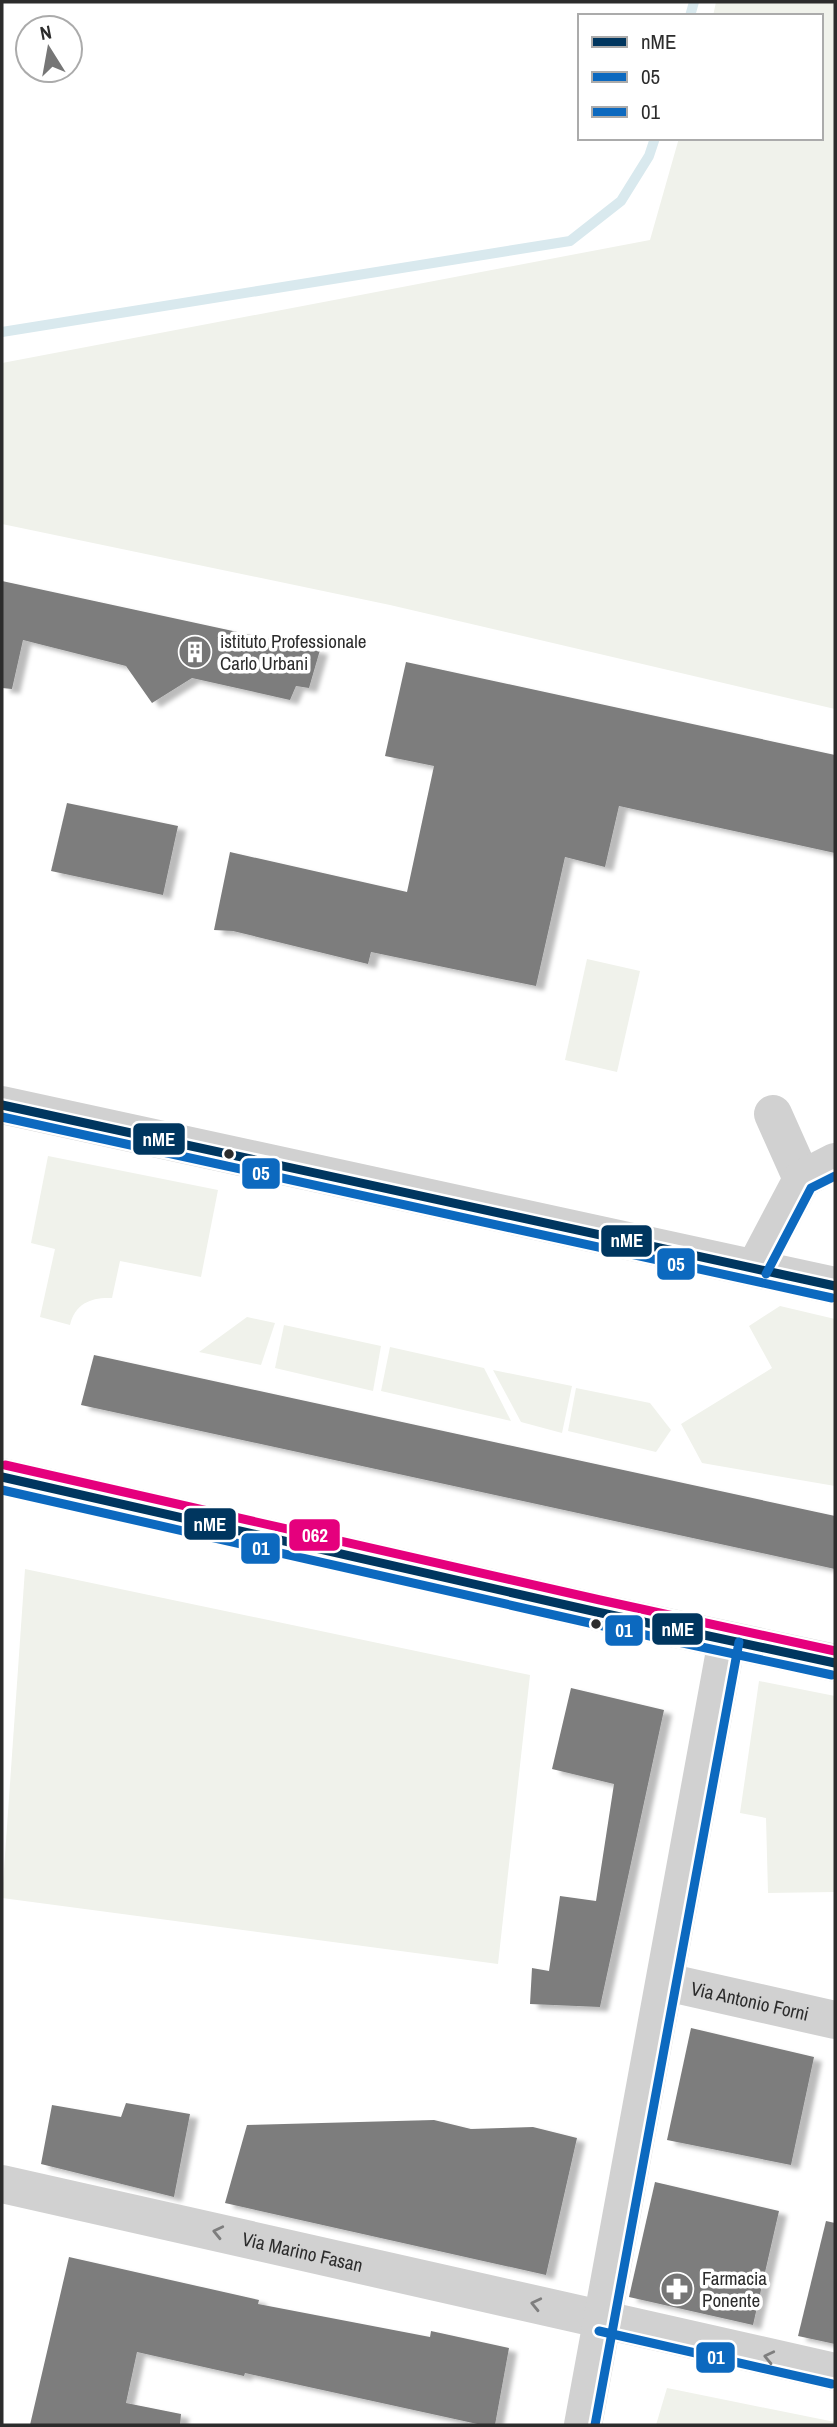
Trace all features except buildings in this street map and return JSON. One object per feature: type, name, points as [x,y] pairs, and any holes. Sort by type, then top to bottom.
[{"type":"street","points":[[2,1105],[835,1286]]},
{"type":"street","points":[[755,1268],[819,1171],[773,1114]]},
{"type":"street","points":[[2,1477],[835,1663]]},
{"type":"street","points":[[583,2425],[727,1640]]},
{"type":"street","name":"Via Antonio Forni","points":[[666,1982],[835,2020]]},
{"type":"street","name":"Via Marino Fasan","points":[[2,2184],[835,2372]]},
{"type":"shaded area","points":[[716,2],[835,2],[835,709],[390,605],[2,524],[2,363],[650,240],[678,140],[823,140],[823,14],[713,14]]},
{"type":"shaded area","points":[[587,959],[640,971],[617,1072],[565,1060]]},
{"type":"shaded area","points":[[48,1156],[218,1190],[201,1277],[120,1261],[112,1298],[85,1303],[76,1311],[70,1325],[40,1317],[55,1249],[31,1243]]},
{"type":"shaded area","points":[[780,1306],[835,1319],[835,1486],[702,1463],[681,1424],[772,1368],[749,1326]]},
{"type":"shaded area","points":[[247,1317],[275,1323],[261,1365],[199,1352]]},
{"type":"shaded area","points":[[284,1325],[381,1346],[373,1391],[275,1368]]},
{"type":"shaded area","points":[[390,1347],[484,1368],[511,1421],[381,1391]]},
{"type":"shaded area","points":[[493,1370],[572,1386],[562,1433],[521,1422]]},
{"type":"shaded area","points":[[576,1388],[650,1403],[671,1430],[656,1452],[568,1431]]},
{"type":"shaded area","points":[[25,1569],[530,1675],[498,1964],[2,1898]]},
{"type":"shaded area","points":[[759,1681],[835,1696],[835,1892],[768,1893],[766,1818],[740,1813]]},
{"type":"shaded area","points":[[667,2388],[835,2422],[835,2425],[656,2425]]},
{"type":"waterway","points":[[691,14],[694,2]]},
{"type":"waterway","points":[[2,332],[570,241],[621,201],[649,156],[654,140]]},
{"type":"transit line","name":"nME","points":[[2,1105],[835,1286]]},
{"type":"transit line","name":"05","points":[[2,1117],[832,1298]]},
{"type":"transit line","name":"05","points":[[766,1274],[811,1188],[835,1176]]},
{"type":"transit line","name":"062","points":[[5,1465],[835,1651]]},
{"type":"transit line","name":"nME","points":[[2,1477],[835,1663]]},
{"type":"transit line","name":"01","points":[[2,1490],[832,1675]]},
{"type":"transit line","name":"01","points":[[595,2425],[739,1642]]},
{"type":"transit line","name":"01","points":[[599,2331],[832,2384]]},
{"type":"place","name":"istituto Professionale Carlo Urbani","points":[[195,652]]},
{"type":"place","name":"Farmacia Ponente","points":[[677,2289]]}]
